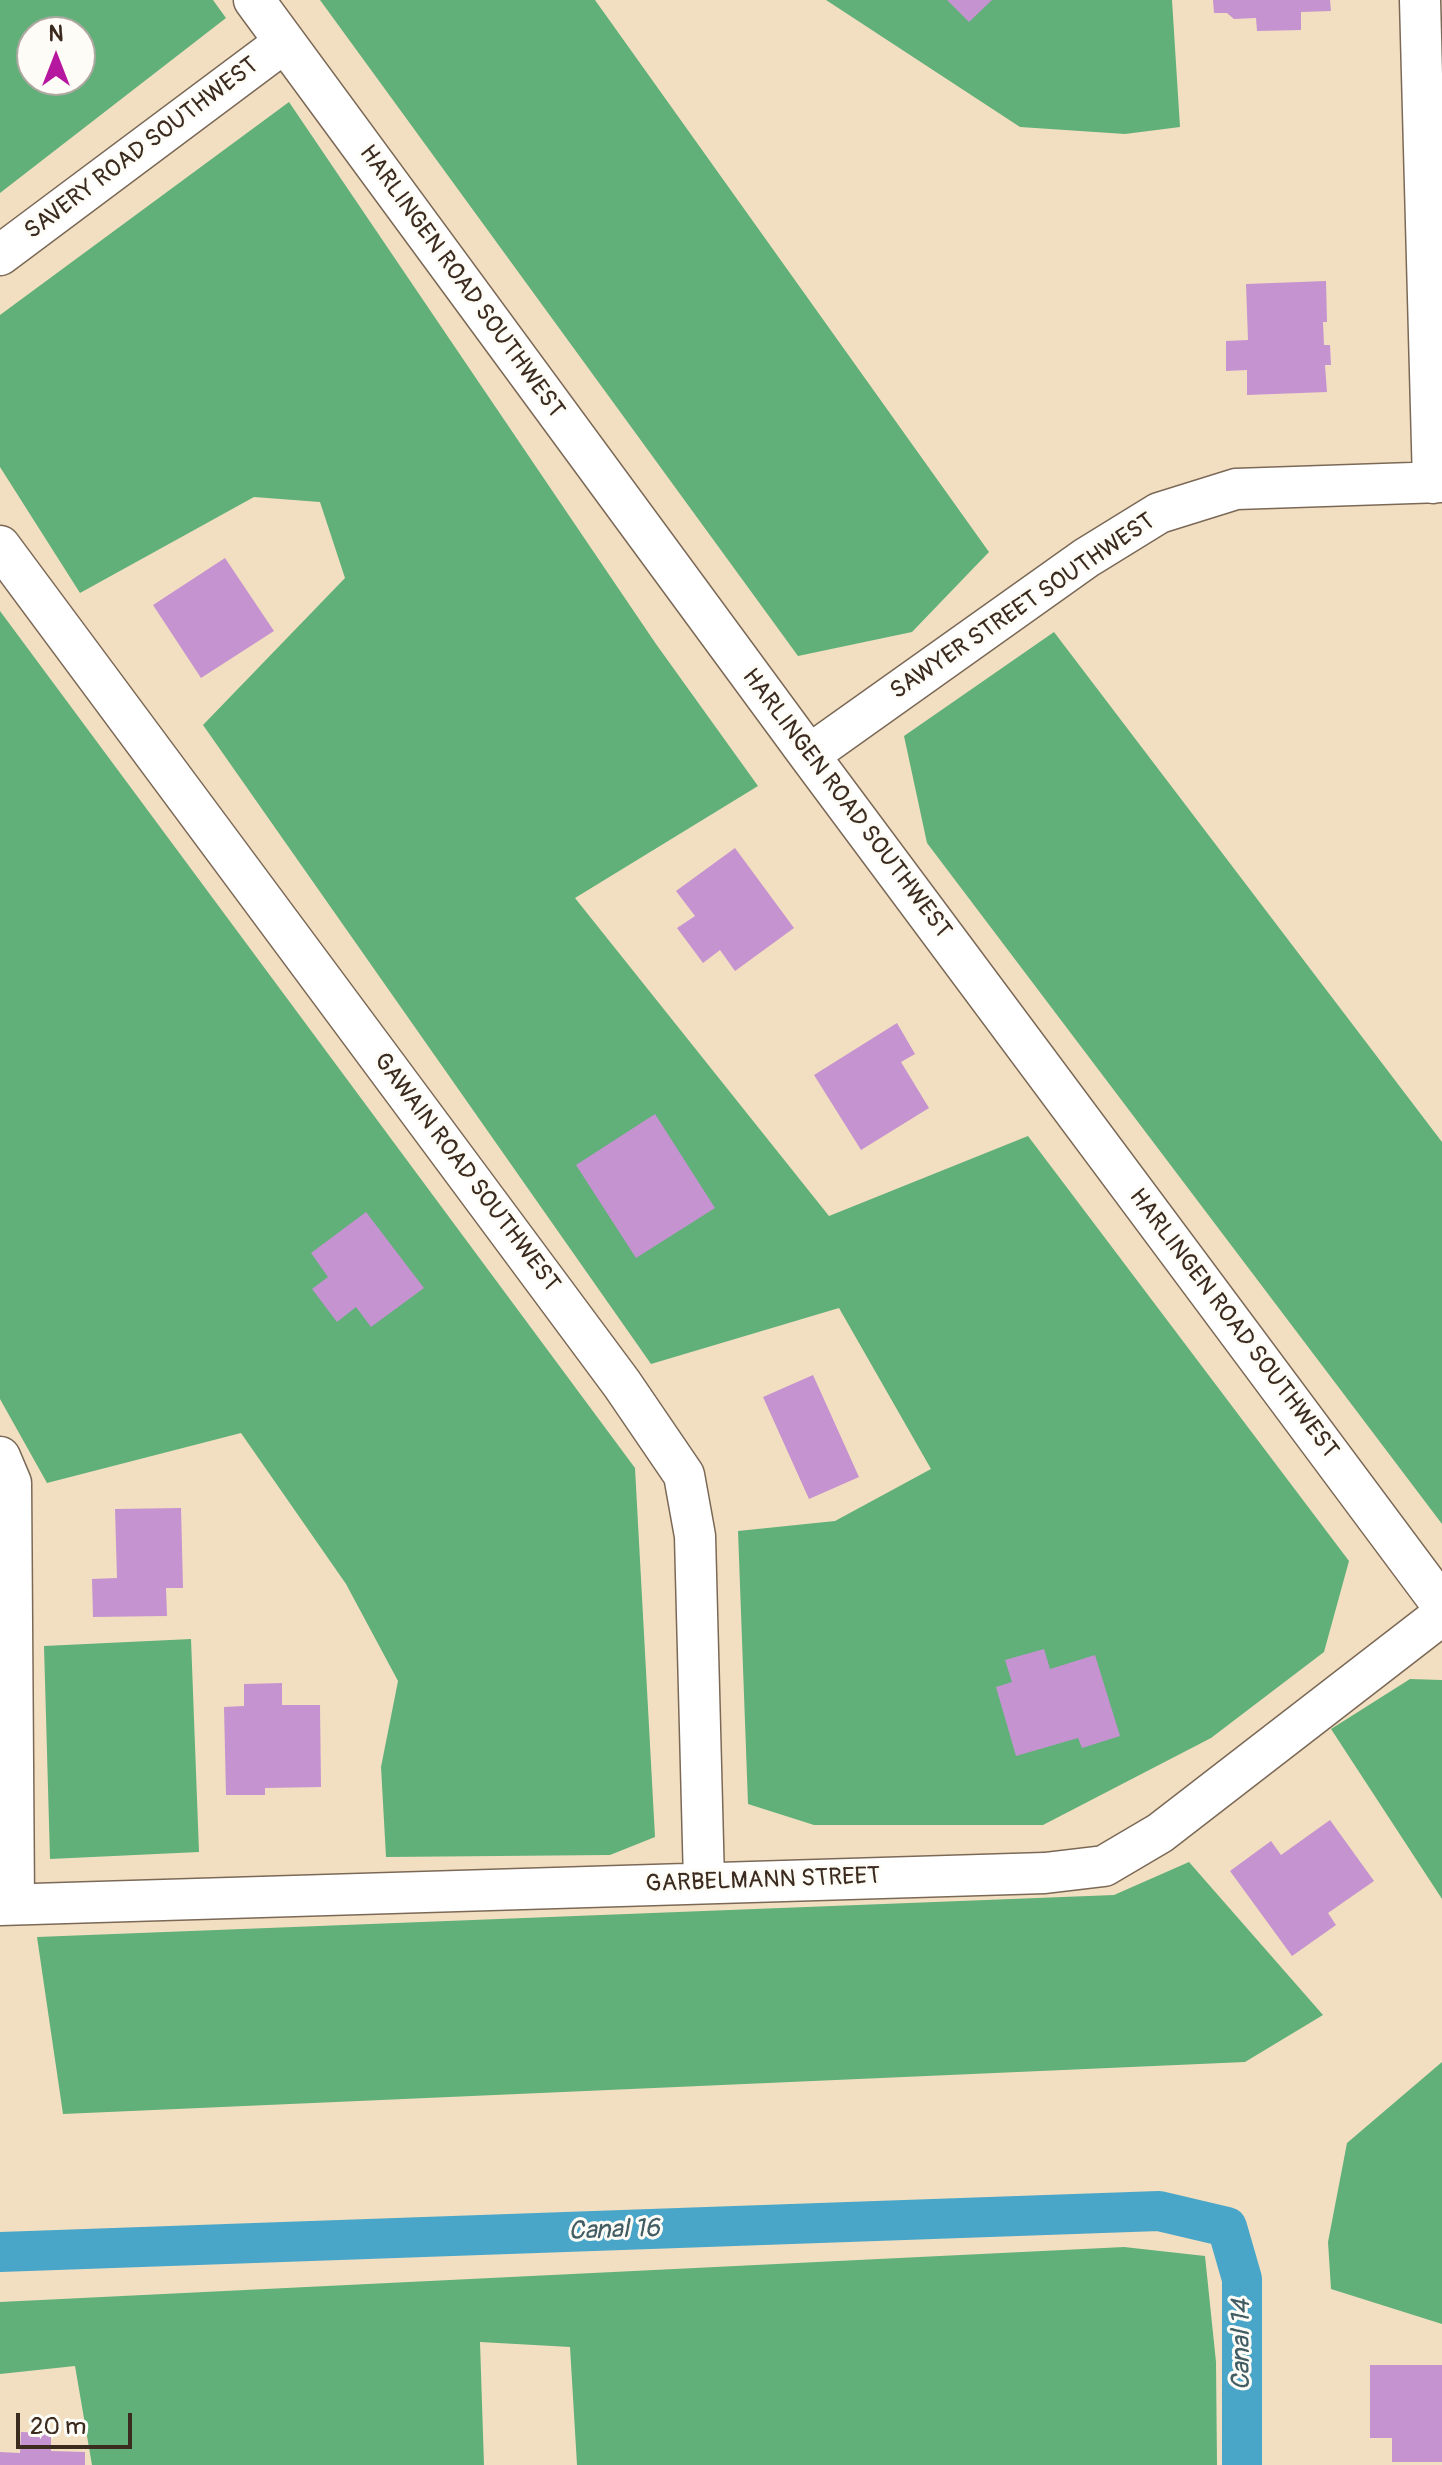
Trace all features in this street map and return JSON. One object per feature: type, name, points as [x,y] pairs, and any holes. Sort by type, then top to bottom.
[{"type":"street","name":"HARLINGEN ROAD SOUTHWEST","points":[[254,0],[809,755],[1442,1605]]},
{"type":"street","points":[[1420,0],[1437,483]]},
{"type":"street","name":"SAVERY ROAD SOUTHWEST","points":[[0,255],[285,42]]},
{"type":"street","name":"SAWYER STREET SOUTHWEST","points":[[809,755],[1086,558],[1159,513],[1236,489],[1437,483]]},
{"type":"street","name":"GAWAIN ROAD SOUTHWEST","points":[[0,546],[612,1371],[684,1475],[695,1536],[704,1882]]},
{"type":"street","points":[[0,1457],[11,1483],[7,1905]]},
{"type":"street","name":"GARBELMANN STREET","points":[[7,1905],[1045,1873],[1104,1866],[1160,1833],[1442,1615]]},
{"type":"green space","points":[[0,0],[213,0],[226,18],[0,193]]},
{"type":"green space","points":[[320,0],[595,0],[989,552],[912,632],[798,656]]},
{"type":"green space","points":[[826,0],[1172,0],[1180,127],[1125,134],[1020,127]]},
{"type":"green space","points":[[289,102],[656,644],[758,786],[575,898],[829,1216],[1028,1136],[1349,1561],[1324,1652],[1211,1738],[1043,1825],[814,1825],[748,1804],[738,1531],[835,1521],[931,1469],[839,1308],[651,1364],[203,725],[345,578],[320,502],[254,497],[80,593],[0,467],[0,315]]},
{"type":"green space","points":[[0,611],[635,1468],[655,1837],[610,1855],[386,1857],[381,1767],[398,1681],[346,1584],[241,1433],[47,1483],[0,1399]]},
{"type":"green space","points":[[1054,632],[1442,1142],[1442,1524],[927,843],[904,736]]},
{"type":"green space","points":[[191,1639],[199,1852],[50,1859],[44,1646]]},
{"type":"green space","points":[[1410,1679],[1442,1680],[1442,1899],[1331,1729]]},
{"type":"green space","points":[[1189,1862],[1323,2015],[1245,2062],[63,2114],[37,1937],[1114,1895]]},
{"type":"green space","points":[[1442,2062],[1442,2324],[1331,2289],[1328,2242],[1347,2143]]},
{"type":"green space","points":[[1124,2247],[1205,2256],[1216,2362],[1217,2465],[577,2465],[570,2347],[480,2342],[484,2465],[92,2465],[75,2366],[0,2374],[0,2302]]},
{"type":"building","points":[[947,0],[992,0],[969,22]]},
{"type":"building","points":[[1213,0],[1330,0],[1331,11],[1301,12],[1301,30],[1257,31],[1256,18],[1234,19],[1227,13],[1214,13]]},
{"type":"building","points":[[1326,281],[1324,345],[1330,345],[1331,365],[1325,365],[1327,392],[1247,395],[1247,370],[1226,371],[1226,341],[1248,340],[1246,284]]},
{"type":"building","points":[[225,558],[274,631],[201,678],[153,605]]},
{"type":"building","points":[[735,848],[794,928],[735,971],[720,950],[703,963],[677,928],[695,916],[676,891]]},
{"type":"building","points":[[897,1023],[915,1054],[901,1062],[929,1108],[861,1150],[814,1075]]},
{"type":"building","points":[[655,1114],[715,1208],[636,1258],[576,1165]]},
{"type":"building","points":[[366,1212],[424,1288],[371,1327],[356,1307],[337,1322],[312,1289],[328,1277],[311,1253]]},
{"type":"building","points":[[813,1375],[859,1477],[809,1499],[763,1397]]},
{"type":"building","points":[[181,1508],[183,1588],[166,1588],[167,1616],[93,1617],[92,1579],[117,1578],[115,1509]]},
{"type":"building","points":[[1044,1649],[1050,1669],[1095,1655],[1120,1736],[1082,1748],[1078,1738],[1016,1756],[996,1687],[1012,1682],[1005,1660]]},
{"type":"building","points":[[282,1683],[282,1705],[320,1705],[321,1787],[265,1788],[265,1795],[226,1795],[224,1707],[244,1706],[244,1684]]},
{"type":"building","points":[[1330,1820],[1374,1881],[1328,1913],[1336,1925],[1292,1956],[1230,1871],[1271,1841],[1281,1855]]},
{"type":"building","points":[[1370,2365],[1442,2365],[1442,2462],[1392,2462],[1392,2438],[1370,2438]]},
{"type":"building","points":[[21,2432],[51,2433],[51,2451],[85,2452],[85,2465],[0,2465],[0,2452],[20,2453]]},
{"type":"waterway","name":"Canal 16","points":[[0,2252],[1159,2211],[1227,2227],[1242,2279],[1242,2465]]},
{"type":"water label","name":"Canal 14","points":[[1242,2345]]}]
